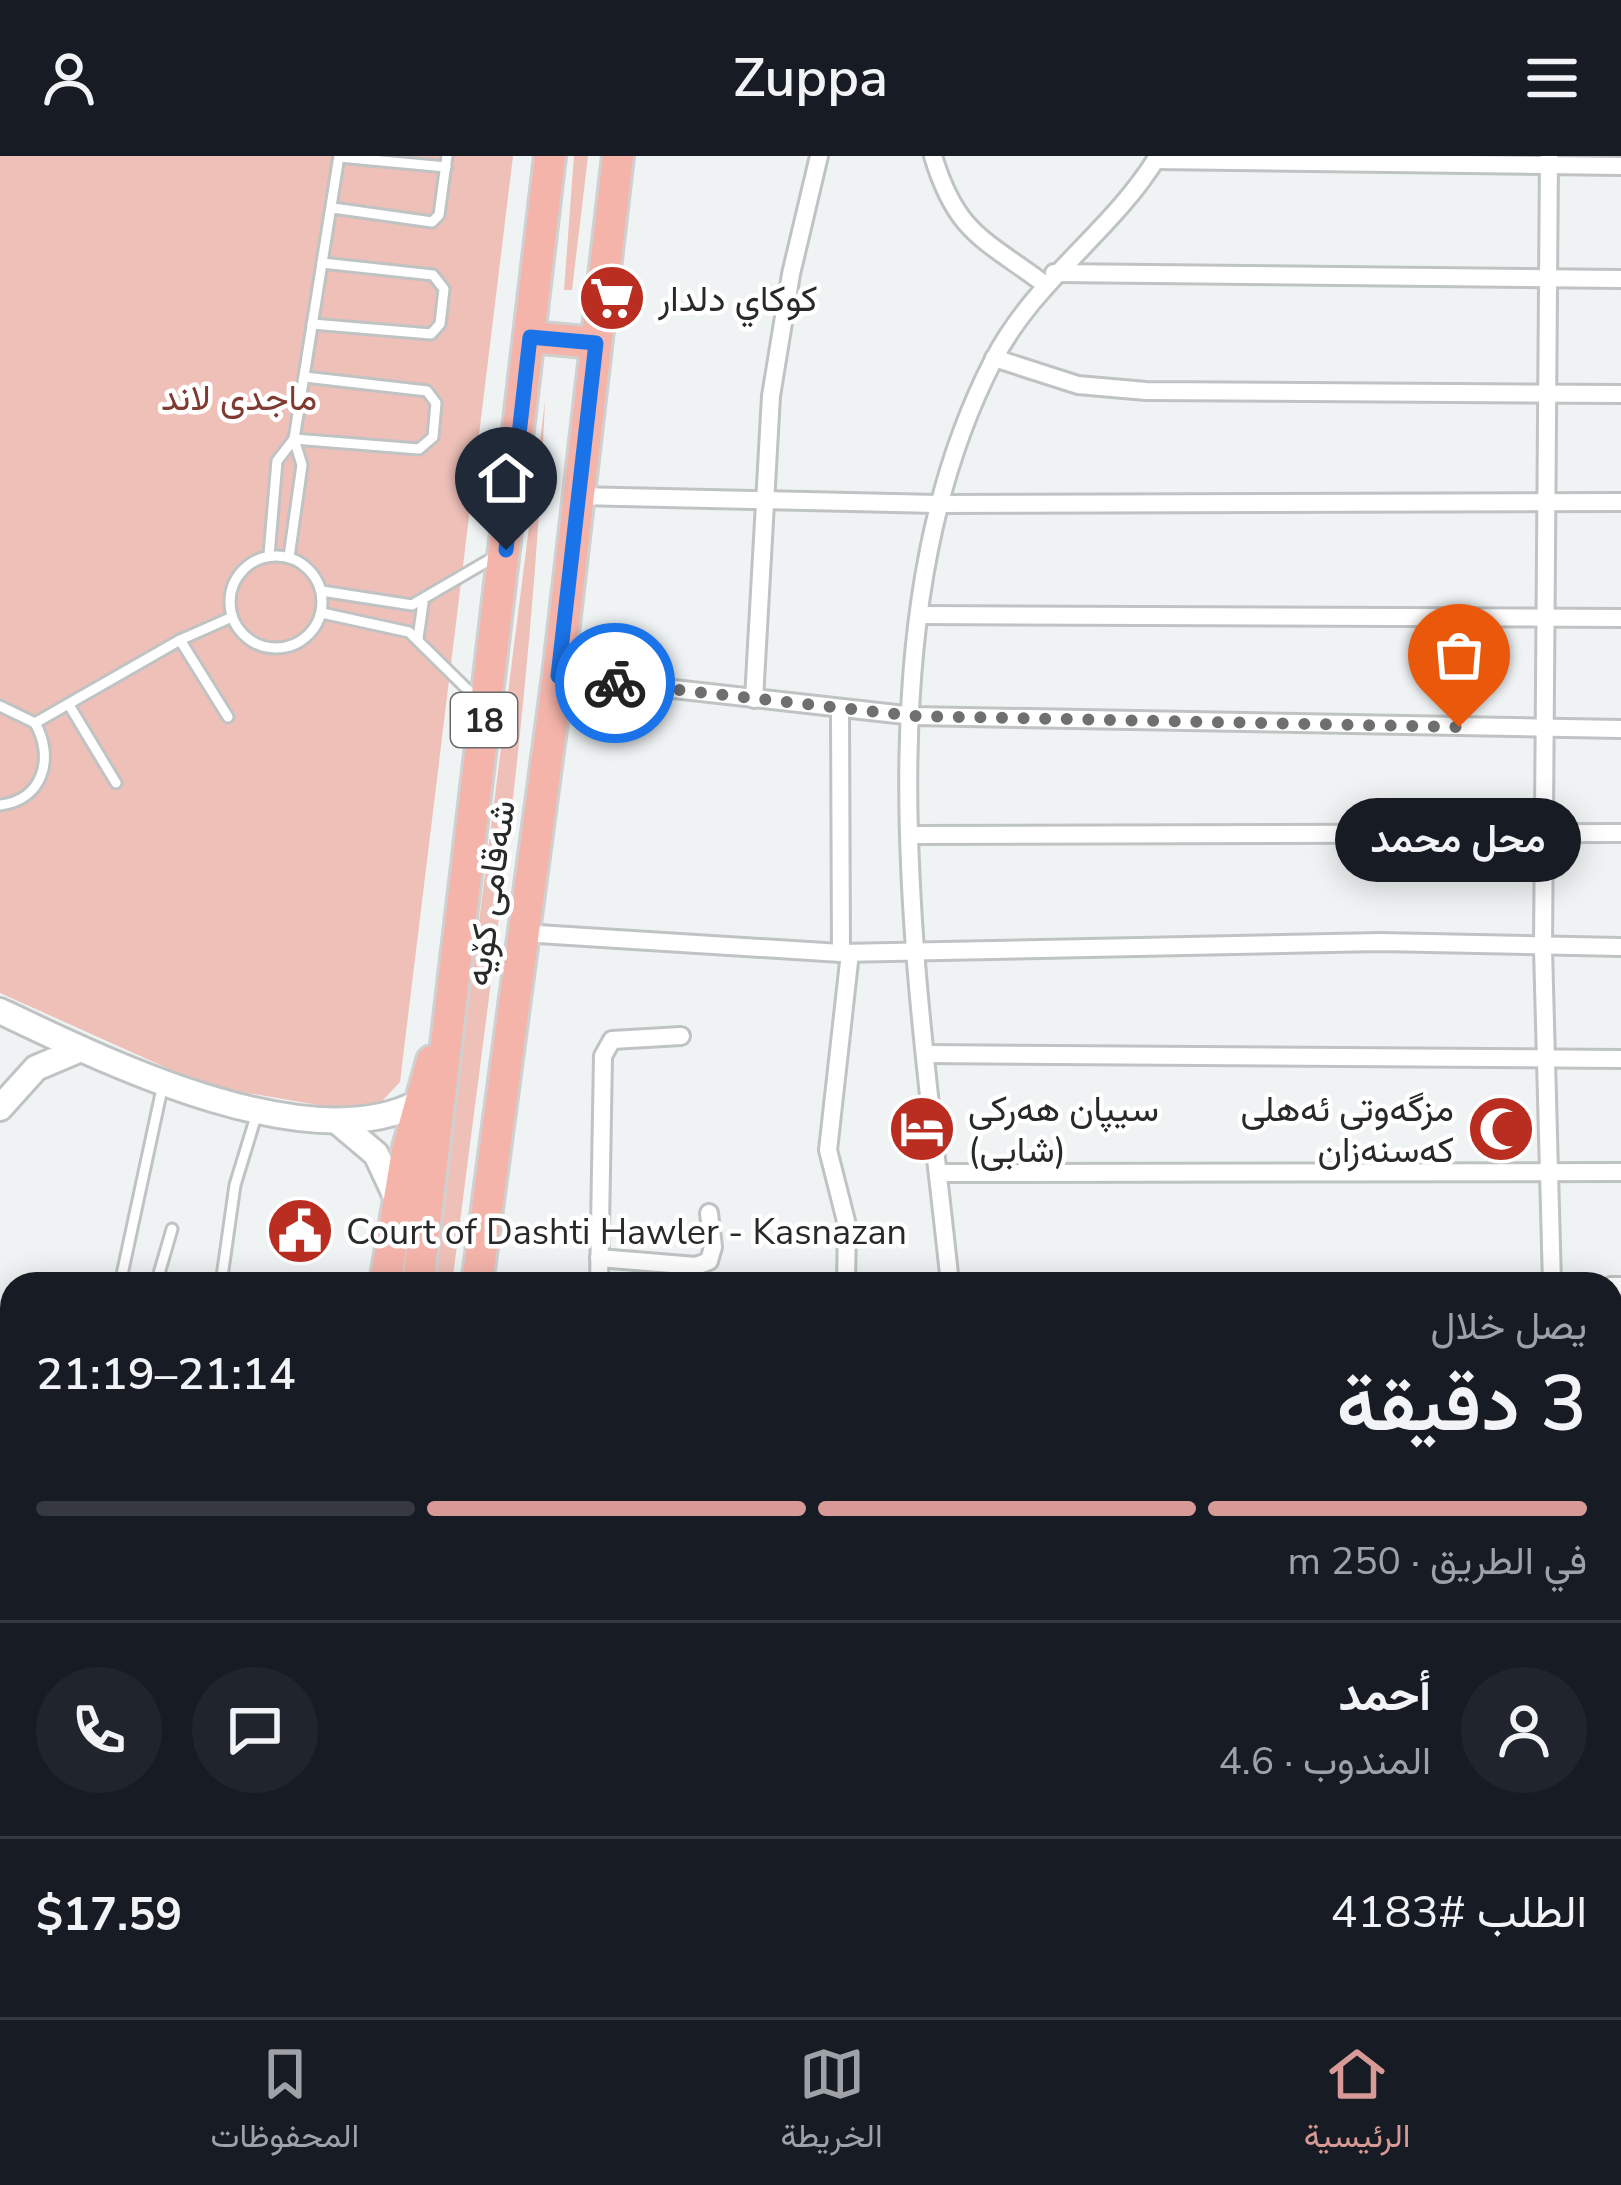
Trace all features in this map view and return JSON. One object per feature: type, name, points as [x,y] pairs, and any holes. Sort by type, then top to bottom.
[{"type":"highway","name":"شەقامی کۆیە","points":[[419,1272],[550,156]]},
{"type":"highway","name":"شەقامی کۆیە","points":[[479,1272],[558,676],[618,156]]},
{"type":"highway","points":[[530,337],[596,343]]},
{"type":"highway","points":[[387,1272],[418,1103],[451,1007]]},
{"type":"highway","points":[[489,1193],[497,1272]]},
{"type":"street","points":[[754,699],[771,396],[791,274],[820,156]]},
{"type":"street","points":[[933,156],[946,202],[961,222],[1048,278],[1621,279]]},
{"type":"street","points":[[949,1272],[913,953],[910,835],[919,615],[938,504],[994,358],[1048,278],[1157,158],[1550,160],[1621,166]]},
{"type":"street","points":[[1550,160],[1543,950],[1552,1272]]},
{"type":"street","points":[[994,358],[1078,385],[1146,391],[1621,394]]},
{"type":"street","points":[[578,496],[938,504],[1621,502]]},
{"type":"street","points":[[919,615],[1621,618]]},
{"type":"street","points":[[558,676],[840,712],[914,716],[1621,729]]},
{"type":"street","points":[[840,712],[845,953],[828,1150],[847,1225],[846,1272]]},
{"type":"street","points":[[910,835],[1621,833]]},
{"type":"street","points":[[522,932],[845,953],[1380,942],[1543,950],[1621,947]]},
{"type":"street","points":[[11,1020],[163,1084],[259,1108],[336,1121],[378,1118],[418,1103]]},
{"type":"street","points":[[11,1020],[29,1074]]},
{"type":"street","points":[[599,1272],[603,1056],[612,1040],[681,1036]]},
{"type":"street","points":[[0,1108],[29,1074],[81,1049]]},
{"type":"street","points":[[925,1054],[1621,1059]]},
{"type":"street","points":[[0,1069],[29,1074]]},
{"type":"street","points":[[336,1121],[376,1154],[398,1201]]},
{"type":"street","points":[[938,1173],[1621,1172]]},
{"type":"street","points":[[599,1258],[697,1266],[709,1262],[713,1247],[709,1214]]},
{"type":"lane","points":[[289,557],[302,465],[294,440],[339,156],[446,162],[440,215],[432,222],[333,208]]},
{"type":"lane","points":[[312,324],[431,334],[440,324],[444,289],[433,275],[322,263]]},
{"type":"lane","points":[[294,440],[418,449],[433,437],[436,403],[427,391],[305,377]]},
{"type":"lane","points":[[268,555],[277,461],[294,440]]},
{"type":"lane","points":[[322,591],[402,606],[423,603],[506,550]]},
{"type":"lane","points":[[268,555],[289,557],[305,566],[322,591],[322,613],[310,635],[274,649],[250,641],[232,617],[235,581],[245,567],[268,555]]},
{"type":"lane","points":[[418,638],[423,603]]},
{"type":"lane","points":[[322,613],[398,628],[418,638],[486,707]]},
{"type":"lane","points":[[35,724],[180,640],[232,617]]},
{"type":"lane","points":[[180,640],[228,717]]},
{"type":"lane","points":[[69,705],[116,783]]},
{"type":"lane","points":[[0,706],[35,724],[43,737],[45,770],[26,797],[0,806]]},
{"type":"lane","points":[[123,1272],[163,1084]]},
{"type":"lane","points":[[223,1272],[235,1185],[259,1108]]},
{"type":"lane","points":[[159,1272],[172,1229]]},
{"type":"green space","name":"ماجدی لاند","points":[[0,156],[513,156],[400,1082],[370,1114],[207,1086],[0,993]]},
{"type":"green space","points":[[574,156],[588,156],[572,290],[564,290]]},
{"type":"green space","points":[[545,401],[531,622],[495,954],[454,1272],[435,1272]]},
{"type":"way so far","points":[[615,683],[840,712],[914,716],[1459,727]]},
{"type":"place","name":"كوكاي دلدار","points":[[612,298]]},
{"type":"place","name":"محل محمد","points":[[1459,727]]},
{"type":"place","name":"سیپان هەرکی (شابی)","points":[[922,1129]]},
{"type":"place","name":"مزگەوتی ئەهلی کەسنەزان","points":[[1501,1129]]},
{"type":"place","name":"Court of Dashti Hawler - Kasnazan","points":[[300,1231]]},
{"type":"route","points":[[506,550],[530,337],[596,343],[558,676],[615,683]]}]
